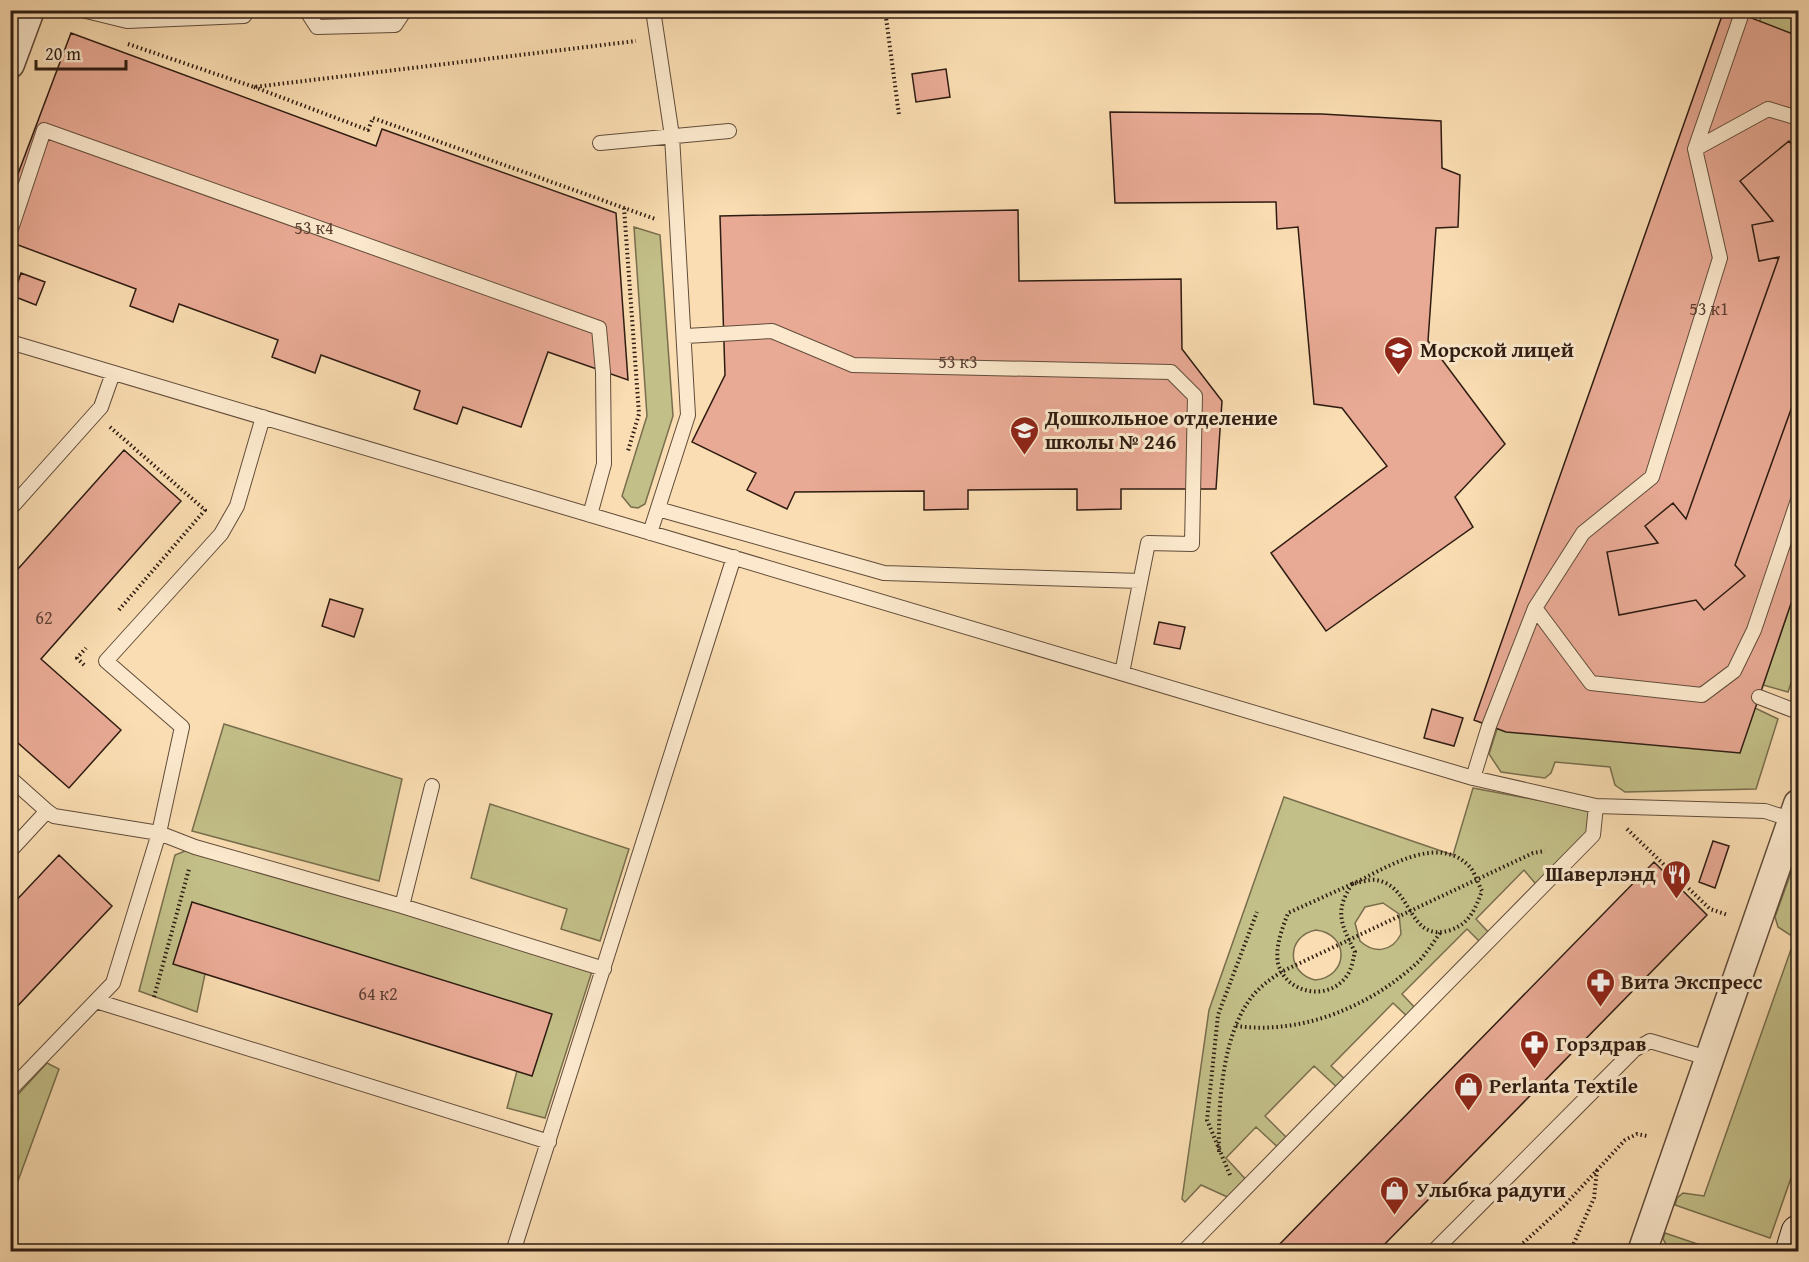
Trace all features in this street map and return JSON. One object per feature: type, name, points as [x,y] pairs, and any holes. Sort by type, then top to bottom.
[{"type":"main road","points":[[1791,1251],[1798,1232]]},
{"type":"street","points":[[10,64],[30,10]]},
{"type":"street","points":[[1642,1251],[1796,812]]},
{"type":"lane","points":[[82,10],[127,21],[206,14],[244,16],[248,10]]},
{"type":"lane","points":[[306,10],[317,27],[359,27],[394,25],[405,10]]},
{"type":"lane","points":[[651,533],[688,415],[686,336],[672,135],[653,10]]},
{"type":"lane","points":[[1473,778],[1489,726],[1535,608],[1582,533],[1652,477],[1720,258],[1695,149],[1743,10]]},
{"type":"lane","points":[[1695,149],[1768,109],[1798,118]]},
{"type":"lane","points":[[10,232],[44,130],[599,328],[603,372],[604,464],[590,515]]},
{"type":"lane","points":[[600,143],[729,130]]},
{"type":"lane","points":[[686,336],[772,331],[853,365],[1171,372],[1195,396],[1192,544],[1148,543],[1122,673]]},
{"type":"lane","points":[[10,342],[1473,778],[1596,806],[1796,812]]},
{"type":"lane","points":[[10,509],[102,407],[113,373]]},
{"type":"lane","points":[[10,1090],[113,983],[159,833],[182,727],[106,661],[221,534],[237,506],[263,417]]},
{"type":"lane","points":[[1535,608],[1591,683],[1702,695],[1734,671],[1754,630],[1798,500]]},
{"type":"lane","points":[[658,509],[884,573],[1140,581]]},
{"type":"lane","points":[[513,1251],[734,557]]},
{"type":"lane","points":[[1759,697],[1798,712]]},
{"type":"lane","points":[[10,778],[54,816],[159,833],[195,847],[402,906],[604,969]]},
{"type":"lane","points":[[402,906],[432,786]]},
{"type":"lane","points":[[1183,1251],[1593,835],[1596,806]]},
{"type":"lane","points":[[10,851],[47,811]]},
{"type":"lane","points":[[96,1001],[549,1142]]},
{"type":"lane","points":[[1433,1251],[1634,1050],[1650,1041],[1711,1059]]},
{"type":"path","points":[[885,10],[899,115]]},
{"type":"path","points":[[254,87],[658,39]]},
{"type":"path","points":[[120,42],[254,87],[368,130],[373,118],[678,227]]},
{"type":"path","points":[[604,464],[622,470],[639,414],[624,208]]},
{"type":"path","points":[[1625,827],[1710,909],[1728,915]]},
{"type":"path","points":[[154,999],[195,847]]},
{"type":"path","points":[[1219,1152],[1218,1111],[1231,1036],[1257,990],[1281,972],[1533,853],[1559,849],[1575,854]]},
{"type":"path","points":[[1236,1026],[1263,1029],[1317,1021],[1368,999],[1418,962],[1440,933],[1460,927],[1474,913],[1482,891],[1470,867],[1453,855],[1433,851],[1410,857],[1352,884],[1288,914],[1278,951],[1281,972],[1298,989],[1315,993],[1336,986],[1348,975],[1355,952],[1340,916],[1342,900],[1352,884],[1376,880],[1389,886],[1404,897],[1413,919],[1424,927],[1440,933]]},
{"type":"path","points":[[1239,1194],[1207,1120],[1218,1014],[1257,912]]},
{"type":"path","points":[[1513,1251],[1564,1206],[1625,1140],[1637,1134],[1647,1136]]},
{"type":"path","points":[[1570,1251],[1594,1198],[1598,1169]]},
{"type":"shaded area","points":[[1764,11],[1798,11],[1798,36],[1759,22]]},
{"type":"shaded area","points":[[634,227],[660,235],[673,416],[645,504],[638,508],[631,507],[622,496],[647,416]]},
{"type":"shaded area","points":[[1798,583],[1798,662],[1788,692],[1763,685]]},
{"type":"shaded area","points":[[1755,708],[1778,719],[1756,789],[1625,792],[1615,785],[1610,767],[1555,762],[1551,773],[1545,778],[1501,772],[1489,754],[1497,729]]},
{"type":"shaded area","points":[[224,724],[402,779],[379,881],[192,831]]},
{"type":"shaded area","points":[[1473,788],[1596,811],[1593,835],[1540,889],[1524,870],[1476,919],[1493,937],[1484,946],[1467,929],[1402,994],[1419,1012],[1411,1020],[1393,1003],[1331,1066],[1349,1083],[1341,1091],[1314,1066],[1265,1116],[1291,1142],[1282,1151],[1256,1127],[1226,1158],[1250,1184],[1234,1200],[1201,1185],[1185,1202],[1182,1199],[1209,1010],[1284,797],[1453,855]],"holes":[[[1383,903],[1399,914],[1401,934],[1388,948],[1371,948],[1360,941],[1355,923],[1365,907]],[[1316,930],[1327,933],[1335,939],[1340,947],[1341,955],[1334,971],[1326,977],[1315,980],[1305,976],[1299,970],[1293,955],[1299,939]]]},
{"type":"shaded area","points":[[490,804],[629,849],[600,941],[561,929],[567,909],[471,878]]},
{"type":"shaded area","points":[[195,847],[594,965],[545,1118],[507,1108],[517,1071],[532,1075],[551,1014],[205,974],[197,1012],[139,991],[175,855]]},
{"type":"shaded area","points":[[1798,853],[1798,1158],[1770,1238],[1675,1205],[1677,1198],[1683,1193],[1704,1196],[1795,938],[1778,927],[1775,917]]},
{"type":"shaded area","points":[[47,1063],[59,1069],[11,1200],[11,1102]]},
{"type":"shaded area","points":[[1665,1233],[1715,1251],[1670,1251],[1663,1239]]},
{"type":"building","points":[[1724,10],[1731,10],[1798,36],[1798,583],[1740,753],[1506,732],[1474,720]]},
{"type":"building","points":[[71,33],[376,146],[382,129],[616,213],[628,380],[548,352],[521,427],[463,407],[457,424],[414,409],[420,391],[321,355],[315,373],[272,357],[278,340],[179,304],[173,322],[130,306],[136,289],[10,242],[10,195]]},
{"type":"building","points":[[946,69],[950,97],[916,102],[912,74]]},
{"type":"building","points":[[1110,112],[1322,114],[1441,121],[1442,168],[1460,175],[1458,227],[1436,228],[1428,341],[1505,444],[1455,497],[1473,527],[1326,631],[1271,553],[1387,466],[1342,408],[1314,404],[1298,227],[1277,229],[1276,202],[1115,203]]},
{"type":"building","points":[[1789,141],[1798,153],[1798,390],[1735,565],[1745,576],[1704,610],[1696,600],[1619,615],[1607,552],[1658,543],[1645,526],[1673,503],[1686,519],[1779,257],[1759,261],[1752,225],[1773,221],[1740,181]]},
{"type":"building","points":[[1018,210],[1019,281],[1181,279],[1182,349],[1222,401],[1216,489],[1121,489],[1121,509],[1077,510],[1077,489],[968,490],[968,509],[924,510],[924,491],[795,492],[787,509],[747,490],[756,473],[692,442],[725,375],[720,216]]},
{"type":"building","points":[[21,273],[45,282],[36,305],[13,296]]},
{"type":"building","points":[[124,450],[181,501],[41,659],[121,730],[69,788],[10,736],[10,578]]},
{"type":"building","points":[[330,599],[363,609],[354,637],[322,626]]},
{"type":"building","points":[[1159,622],[1185,627],[1180,649],[1154,644]]},
{"type":"building","points":[[1432,709],[1463,718],[1454,746],[1424,738]]},
{"type":"building","points":[[1713,841],[1729,846],[1715,888],[1699,882]]},
{"type":"building","points":[[59,855],[112,906],[10,1014],[10,907]]},
{"type":"building","points":[[1654,862],[1707,915],[1377,1252],[1272,1252]]},
{"type":"building","points":[[192,902],[552,1014],[532,1076],[173,964]]},
{"type":"place","name":"Морской лицей","points":[[1399,376]]},
{"type":"place","name":"Дошкольное отделение школы № 246","points":[[1024,456]]},
{"type":"place","name":"Шаверлэнд","points":[[1677,900]]},
{"type":"place","name":"Вита Экспресс","points":[[1600,1008]]},
{"type":"place","name":"Горздрав","points":[[1535,1070]]},
{"type":"place","name":"Perlanta Textile","points":[[1468,1112]]},
{"type":"place","name":"Улыбка радуги","points":[[1395,1216]]}]
